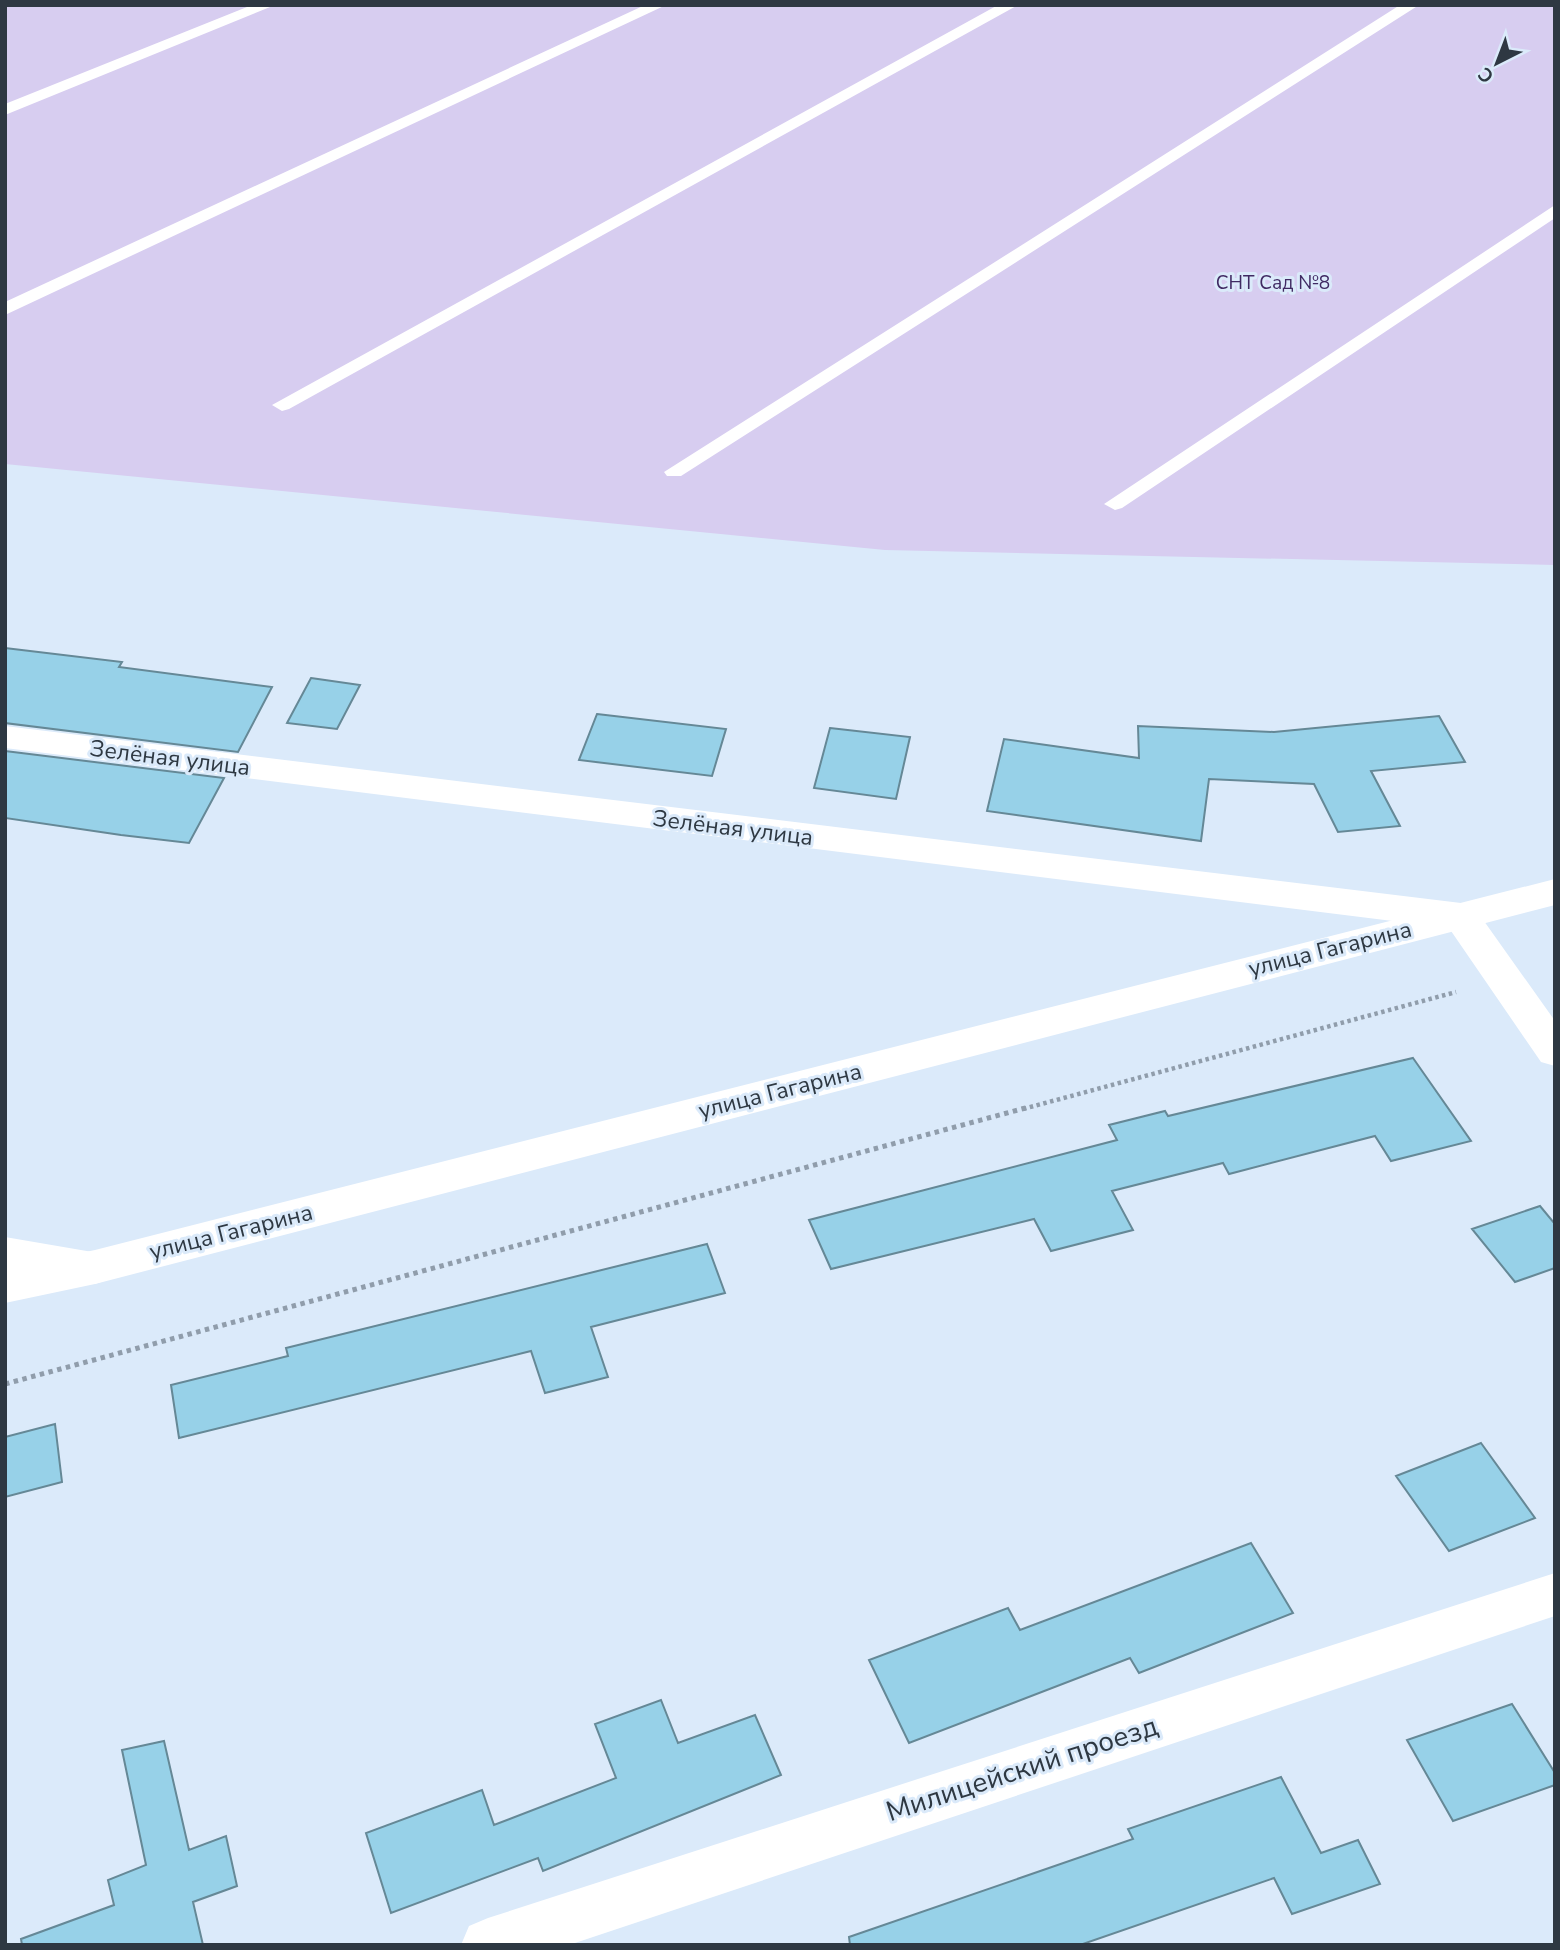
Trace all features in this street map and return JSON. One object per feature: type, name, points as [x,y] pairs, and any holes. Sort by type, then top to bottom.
[{"type":"street","name":"Зелёная улица","points":[[5,737],[1461,916]]},
{"type":"street","name":"улица Гагарина","points":[[5,1286],[95,1266],[1555,892]]},
{"type":"street","points":[[1461,916],[1555,1052]]},
{"type":"street","points":[[5,1254],[95,1266]]},
{"type":"street","name":"Милицейский проезд","points":[[488,1945],[1555,1594]]},
{"type":"lane","points":[[5,110],[267,5]]},
{"type":"lane","points":[[5,309],[658,5]]},
{"type":"lane","points":[[282,405],[1010,5]]},
{"type":"lane","points":[[674,472],[1410,5]]},
{"type":"lane","points":[[1115,504],[1555,209]]},
{"type":"path","points":[[5,1384],[1504,978]]},
{"type":"green space","name":"СНТ Сад №8","points":[[5,5],[1555,5],[1555,565],[885,550],[5,464]]},
{"type":"building","points":[[5,648],[122,662],[119,667],[272,687],[238,752],[5,723]]},
{"type":"building","points":[[311,678],[360,685],[337,729],[287,723]]},
{"type":"building","points":[[597,714],[726,729],[712,776],[579,760]]},
{"type":"building","points":[[1439,716],[1465,762],[1371,771],[1400,826],[1338,832],[1314,784],[1209,779],[1201,841],[987,811],[1004,739],[1139,758],[1138,726],[1274,732]]},
{"type":"building","points":[[830,728],[910,737],[896,799],[814,788]]},
{"type":"building","points":[[5,751],[224,778],[189,843],[121,835],[5,818]]},
{"type":"building","points":[[1413,1058],[1471,1141],[1391,1161],[1375,1136],[1229,1174],[1223,1163],[1112,1191],[1133,1230],[1051,1251],[1034,1219],[831,1269],[809,1220],[1117,1140],[1109,1125],[1165,1111],[1168,1116]]},
{"type":"building","points":[[1540,1206],[1555,1224],[1555,1268],[1515,1282],[1472,1229]]},
{"type":"building","points":[[707,1244],[725,1293],[591,1327],[608,1377],[545,1393],[531,1351],[179,1438],[171,1385],[288,1356],[286,1348]]},
{"type":"building","points":[[55,1424],[62,1482],[5,1497],[5,1437]]},
{"type":"building","points":[[1481,1443],[1535,1518],[1449,1551],[1396,1476]]},
{"type":"building","points":[[1251,1543],[1293,1613],[1139,1673],[1130,1658],[909,1743],[869,1660],[1008,1608],[1020,1630]]},
{"type":"building","points":[[661,1700],[678,1743],[755,1715],[781,1775],[543,1871],[538,1858],[391,1913],[366,1833],[482,1790],[494,1825],[616,1778],[595,1724]]},
{"type":"building","points":[[1512,1704],[1555,1773],[1555,1785],[1453,1821],[1407,1740]]},
{"type":"building","points":[[164,1741],[189,1850],[226,1836],[237,1886],[193,1902],[203,1945],[22,1945],[21,1939],[114,1905],[108,1880],[146,1865],[122,1750]]},
{"type":"building","points":[[1281,1777],[1321,1853],[1358,1840],[1380,1884],[1292,1914],[1274,1878],[1080,1945],[850,1945],[849,1937],[1133,1839],[1128,1829]]}]
